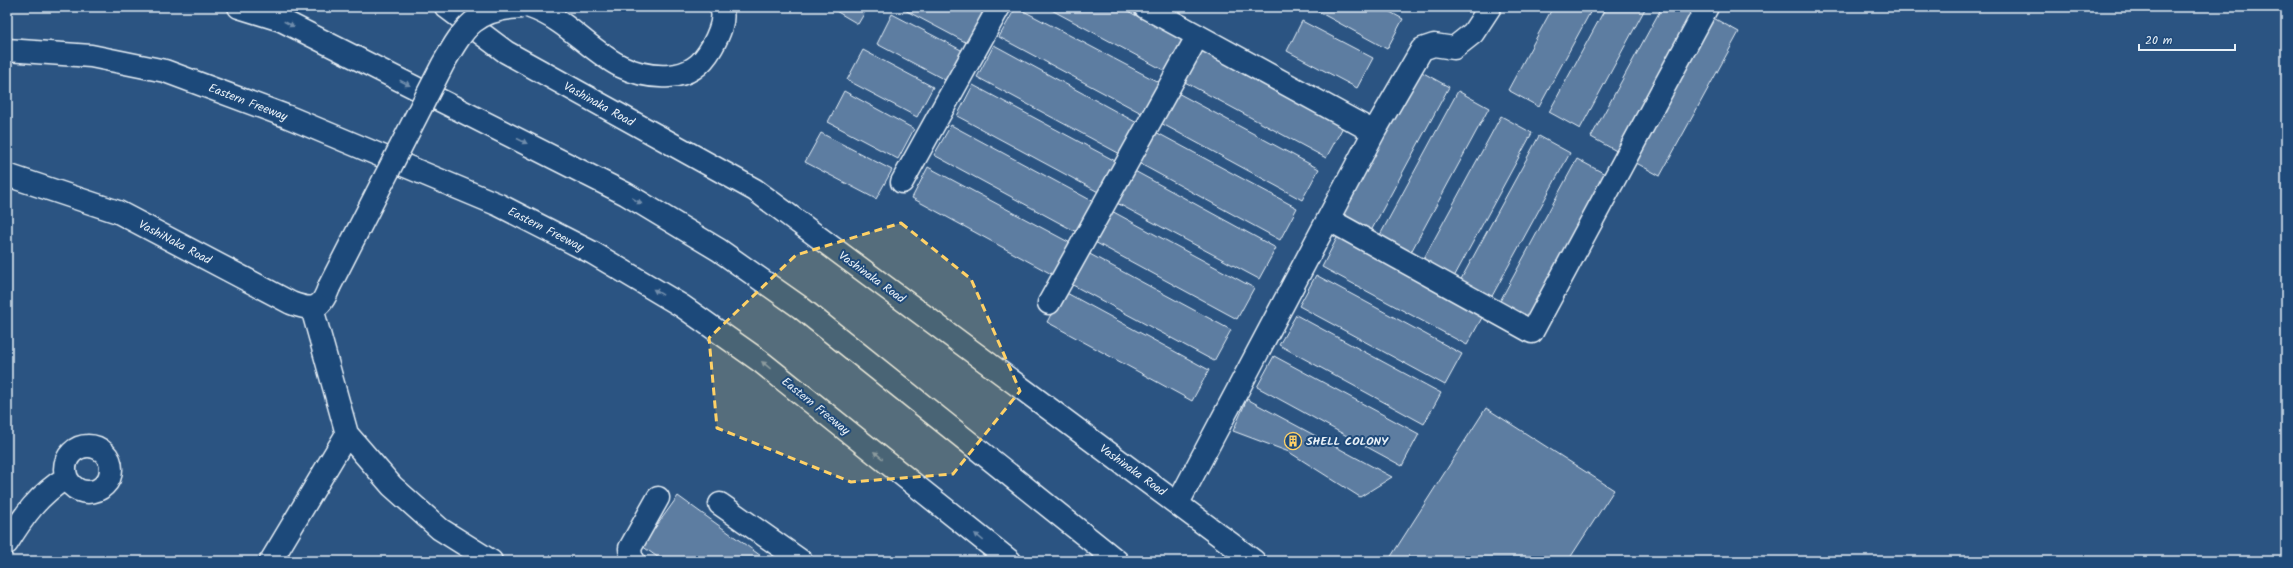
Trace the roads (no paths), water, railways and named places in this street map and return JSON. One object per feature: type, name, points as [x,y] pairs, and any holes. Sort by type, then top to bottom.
[{"type":"main road","points":[[239,7],[281,20],[626,194],[719,250],[800,307],[1117,561]]},
{"type":"main road","name":"Vashinaka Road","points":[[446,7],[506,52],[755,190],[1254,561]]},
{"type":"main road","points":[[491,561],[440,529],[392,486],[347,434],[312,308],[318,306],[325,300],[329,287],[443,64],[463,30],[480,18],[500,8],[522,7]]},
{"type":"main road","points":[[530,7],[548,13],[601,56],[632,73],[658,77],[684,75],[705,59],[718,35],[724,13],[721,7]]},
{"type":"main road","points":[[902,182],[999,7]]},
{"type":"main road","points":[[1145,7],[1374,132]]},
{"type":"main road","points":[[1178,503],[1374,132],[1422,49],[1434,45],[1454,48],[1473,33],[1490,7]]},
{"type":"main road","points":[[1328,219],[1532,332],[1707,7]]},
{"type":"main road","points":[[1049,303],[1198,37]]},
{"type":"main road","name":"Eastern Freeway","points":[[7,50],[91,56],[165,71],[286,116],[492,202],[560,236],[593,253],[682,306],[760,361],[1010,561]]},
{"type":"main road","name":"VashiNaka Road","points":[[7,175],[118,212],[291,303],[312,308]]},
{"type":"main road","points":[[271,561],[347,434]]},
{"type":"main road","points":[[7,543],[37,500],[49,488],[66,478]]},
{"type":"main road","points":[[634,561],[631,557],[630,548],[658,498]]},
{"type":"main road","points":[[720,504],[801,561]]},
{"type":"place","name":"SHELL COLONY","points":[[1293,441]]}]
